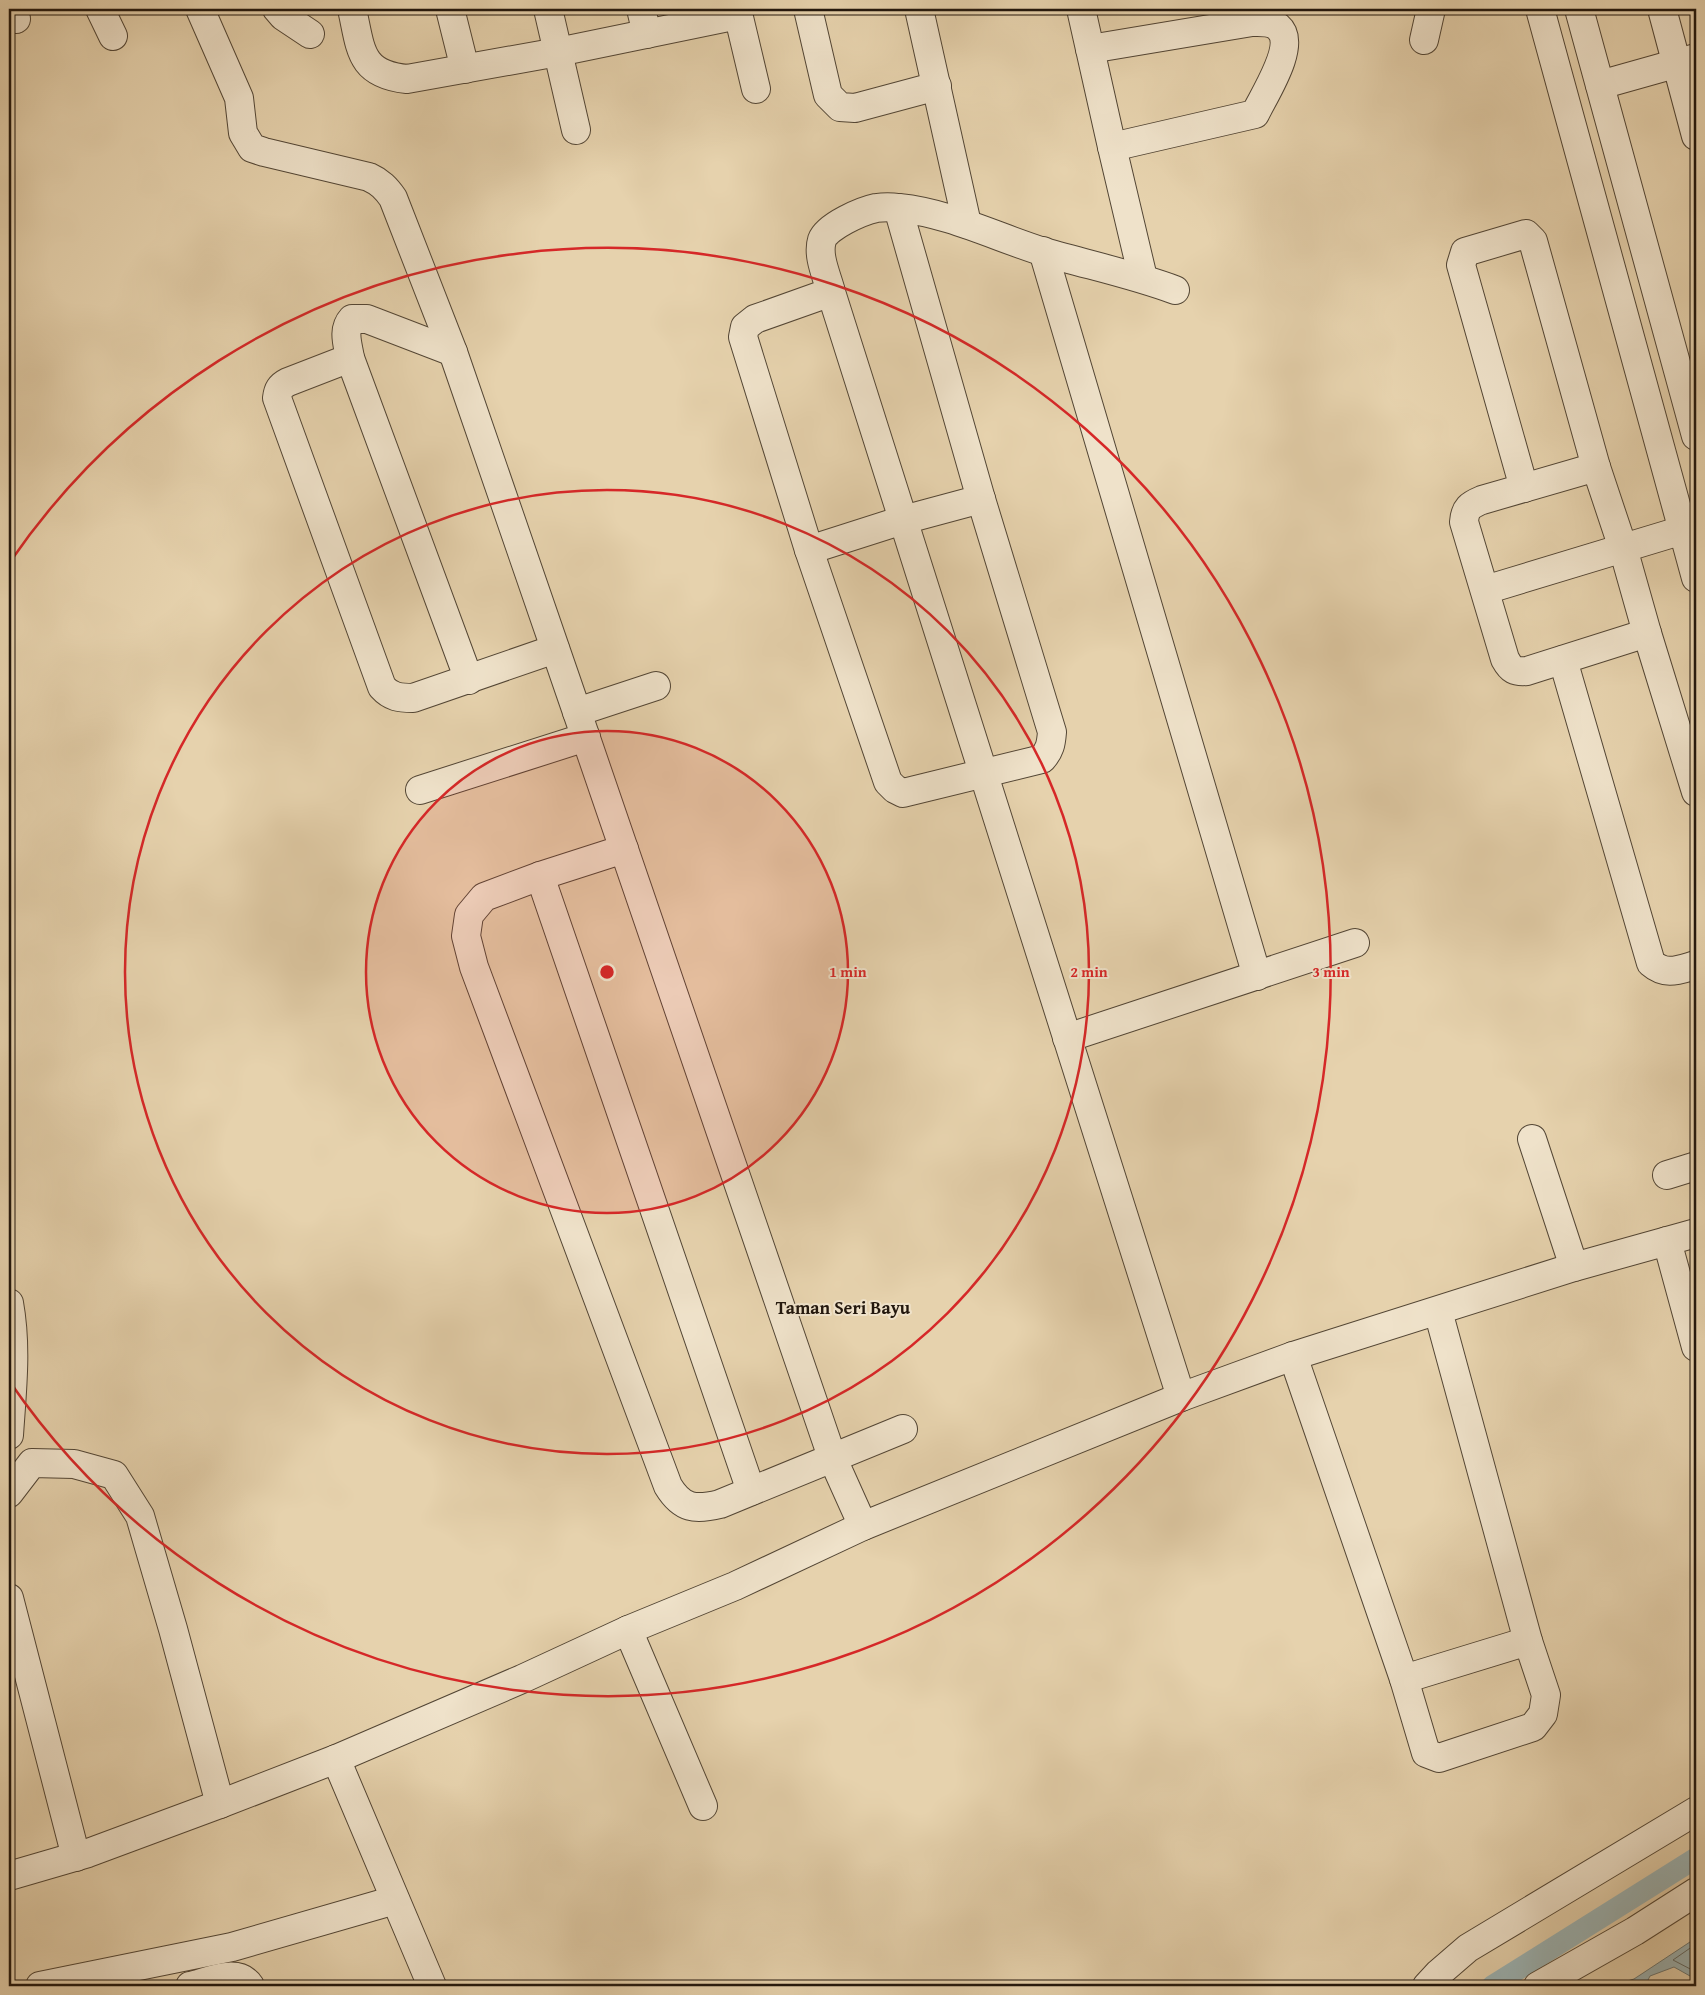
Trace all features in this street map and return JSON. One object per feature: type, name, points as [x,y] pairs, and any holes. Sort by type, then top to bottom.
[{"type":"street","points":[[100,9],[113,36]]},
{"type":"street","points":[[200,9],[239,98],[243,133],[248,144],[256,150],[369,177],[386,187],[393,198],[453,352],[578,712],[832,1458],[863,1526]]},
{"type":"street","points":[[277,9],[283,16],[310,34]]},
{"type":"street","points":[[352,9],[360,46],[368,62],[376,71],[390,77],[407,79],[558,52],[644,22],[738,12],[756,89]]},
{"type":"street","points":[[450,9],[465,69]]},
{"type":"street","points":[[548,9],[576,130]]},
{"type":"street","points":[[808,9],[828,96],[840,108],[855,108],[937,86]]},
{"type":"street","points":[[919,9],[967,224]]},
{"type":"street","points":[[1081,9],[1143,278]]},
{"type":"street","points":[[1424,40],[1431,9]]},
{"type":"street","points":[[1540,9],[1580,154],[1685,511],[1696,578]]},
{"type":"street","points":[[1579,9],[1696,436]]},
{"type":"street","points":[[1662,9],[1686,60],[1696,136]]},
{"type":"street","points":[[1090,48],[1252,22],[1268,22],[1279,28],[1285,36],[1284,54],[1255,114],[1112,148]]},
{"type":"street","points":[[1600,85],[1686,60]]},
{"type":"street","points":[[1580,154],[1616,143]]},
{"type":"street","points":[[1175,290],[1143,278],[1043,251],[967,224],[920,211],[898,208],[877,208],[852,217],[830,230],[823,238],[821,248],[831,292],[1181,1397]]},
{"type":"street","points":[[831,292],[755,319],[745,327],[743,337],[809,550],[888,782],[894,790],[902,793],[1042,759],[1048,752],[1051,744],[1052,732],[981,499],[898,208]]},
{"type":"street","points":[[1524,488],[1461,265],[1465,252],[1526,234],[1533,241],[1596,467],[1623,548],[1696,792]]},
{"type":"street","points":[[1043,251],[1257,976]]},
{"type":"street","points":[[453,352],[367,319],[352,319],[348,324],[346,334],[350,358],[469,680]]},
{"type":"street","points":[[350,358],[288,382],[278,391],[277,398],[382,687],[389,695],[400,698],[413,698],[555,649]]},
{"type":"street","points":[[1596,467],[1470,504],[1465,511],[1464,522],[1505,660],[1510,668],[1516,672],[1527,671],[1647,633]]},
{"type":"street","points":[[809,550],[903,520],[981,499]]},
{"type":"street","points":[[1485,590],[1623,548],[1685,511]]},
{"type":"street","points":[[1563,660],[1651,962],[1658,969],[1666,972],[1696,965]]},
{"type":"street","points":[[578,712],[656,686]]},
{"type":"street","points":[[420,790],[586,737]]},
{"type":"street","points":[[624,849],[540,876],[484,897],[469,915],[466,936],[474,967],[668,1486],[676,1498],[682,1502],[689,1506],[704,1508],[720,1504],[903,1429]]},
{"type":"street","points":[[540,876],[751,1491]]},
{"type":"street","points":[[1067,1038],[1354,944]]},
{"type":"street","points":[[1532,1139],[1574,1267]]},
{"type":"street","points":[[1667,1175],[1696,1166]]},
{"type":"street","points":[[9,1876],[76,1857],[336,1759],[522,1679],[628,1630],[735,1586],[863,1526],[1181,1397],[1293,1356],[1574,1267],[1696,1233]]},
{"type":"street","points":[[1667,1241],[1696,1347]]},
{"type":"street","points":[[9,1303],[12,1321],[14,1365],[9,1435]]},
{"type":"street","points":[[1293,1356],[1404,1679],[1426,1753],[1439,1758],[1533,1727],[1543,1714],[1546,1694],[1528,1641],[1438,1311]]},
{"type":"street","points":[[9,1493],[32,1463],[74,1464],[114,1475],[140,1516],[173,1629],[220,1804]]},
{"type":"street","points":[[9,1598],[76,1857]]},
{"type":"street","points":[[628,1630],[702,1806]]},
{"type":"street","points":[[1404,1679],[1528,1641]]},
{"type":"street","points":[[336,1759],[432,1986]]},
{"type":"street","points":[[1427,1986],[1468,1948],[1696,1811]]},
{"type":"street","points":[[1538,1986],[1635,1931],[1696,1892]]},
{"type":"street","points":[[40,1986],[232,1947],[395,1900]]},
{"type":"street","points":[[190,1986],[231,1976],[241,1977],[250,1986]]},
{"type":"water","points":[[1696,1938],[1696,1977],[1690,1976],[1674,1967],[1650,1976],[1645,1986],[1611,1986],[1634,1979]]},
{"type":"waterway","points":[[1492,1986],[1696,1858]]},
{"type":"district","name":"Taman Seri Bayu","points":[[843,1307]]}]
